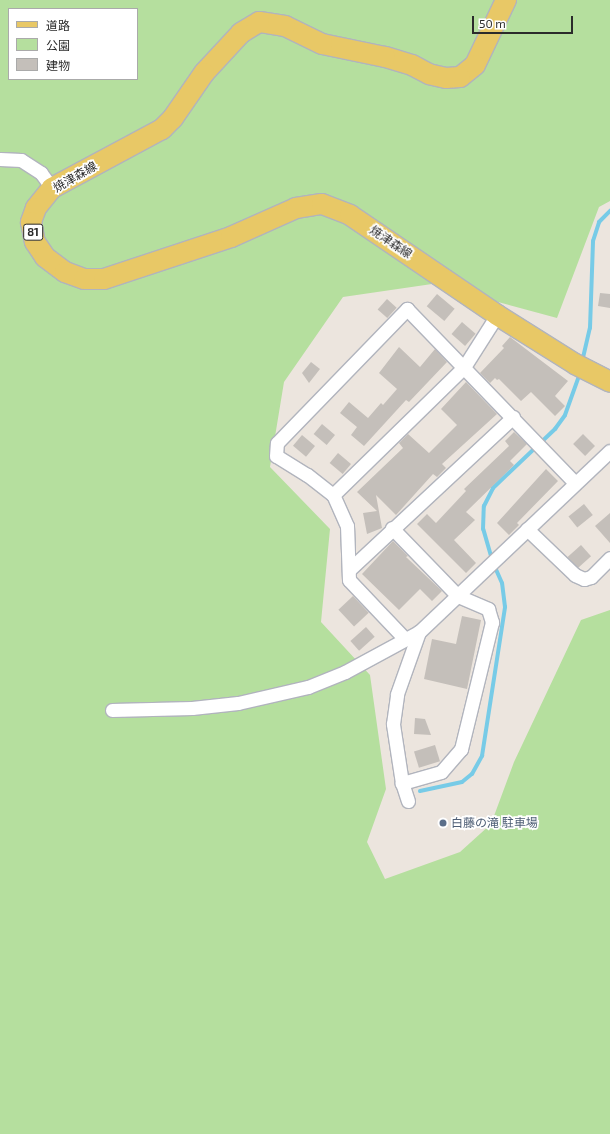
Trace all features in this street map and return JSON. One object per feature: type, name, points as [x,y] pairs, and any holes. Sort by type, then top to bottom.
[{"type":"main road","name":"焼津森線","points":[[506,0],[475,65],[460,77],[446,78],[429,74],[412,65],[385,57],[322,44],[285,26],[259,22],[240,33],[204,73],[173,118],[162,129],[52,188],[36,208],[31,222],[35,242],[45,257],[65,272],[84,279],[104,279],[231,238],[296,208],[322,204],[350,215],[497,315],[582,368],[610,382]]},
{"type":"street","points":[[0,159],[21,160],[41,173],[52,188]]},
{"type":"street","points":[[405,639],[349,580],[350,569],[347,526],[333,496],[307,475],[276,456],[277,443],[407,309],[513,417],[575,483]]},
{"type":"street","points":[[333,496],[464,367],[497,315]]},
{"type":"street","points":[[350,569],[392,528],[513,417]]},
{"type":"street","points":[[112,710],[192,708],[238,703],[308,686],[345,672],[419,632],[610,451]]},
{"type":"street","points":[[392,528],[458,596],[488,609],[492,622],[465,740],[456,757],[442,772],[402,783]]},
{"type":"street","points":[[527,529],[575,575],[584,579],[591,578],[610,558]]},
{"type":"street","points":[[408,801],[402,783],[393,724],[397,694],[419,632]]},
{"type":"green space","points":[[0,0],[610,0],[610,201],[599,207],[557,318],[432,284],[343,297],[284,382],[270,467],[330,529],[321,622],[370,675],[386,789],[367,842],[385,879],[460,852],[491,824],[514,762],[581,620],[610,610],[610,1134],[0,1134]]},
{"type":"building","points":[[600,293],[610,294],[610,308],[598,306]]},
{"type":"building","points":[[437,294],[455,309],[444,321],[427,306]]},
{"type":"building","points":[[387,299],[397,308],[387,318],[378,309]]},
{"type":"building","points":[[462,322],[476,334],[465,346],[452,334]]},
{"type":"building","points":[[510,337],[568,381],[555,396],[565,406],[555,416],[531,392],[521,401],[499,379],[497,380],[495,378],[490,383],[480,373],[504,348],[502,346]]},
{"type":"building","points":[[399,347],[420,367],[435,349],[447,362],[409,402],[406,400],[364,446],[351,435],[357,427],[340,413],[349,402],[368,418],[381,403],[383,405],[397,389],[379,373]]},
{"type":"building","points":[[311,362],[320,369],[309,383],[302,373]]},
{"type":"building","points":[[466,382],[497,414],[442,464],[446,468],[437,477],[433,474],[396,515],[376,495],[382,528],[367,534],[363,513],[377,511],[357,492],[403,448],[399,443],[408,434],[429,453],[457,425],[441,409]]},
{"type":"building","points":[[322,424],[335,435],[327,445],[314,434]]},
{"type":"building","points":[[514,432],[527,444],[510,461],[514,465],[466,512],[475,520],[454,540],[476,563],[466,573],[417,524],[427,514],[436,523],[466,491],[464,489],[509,446],[505,441]]},
{"type":"building","points":[[583,434],[595,446],[585,456],[573,444]]},
{"type":"building","points":[[302,435],[315,446],[306,457],[293,446]]},
{"type":"building","points":[[338,453],[351,464],[343,474],[330,463]]},
{"type":"building","points":[[546,469],[558,481],[517,523],[519,525],[509,535],[497,523]]},
{"type":"building","points":[[584,504],[593,515],[577,527],[568,517]]},
{"type":"building","points":[[610,513],[610,543],[595,526]]},
{"type":"building","points":[[393,541],[408,556],[406,557],[442,591],[432,601],[420,589],[399,610],[362,574]]},
{"type":"building","points":[[581,545],[591,556],[578,568],[568,557]]},
{"type":"building","points":[[353,596],[369,613],[354,626],[338,610]]},
{"type":"building","points":[[462,616],[481,620],[467,689],[424,679],[432,639],[456,644]]},
{"type":"building","points":[[366,627],[375,637],[359,651],[350,641]]},
{"type":"building","points":[[415,718],[425,719],[431,735],[414,734]]},
{"type":"building","points":[[435,745],[440,761],[419,768],[414,751]]},
{"type":"waterway","points":[[582,362],[590,328],[593,241],[599,222],[610,211]]},
{"type":"waterway","points":[[420,791],[462,782],[472,774],[482,756],[505,607],[502,583],[493,563],[483,529],[484,506],[493,488],[555,429],[565,415],[580,373]]},
{"type":"place","name":"白藤の滝 駐車場","points":[[443,823]]}]
